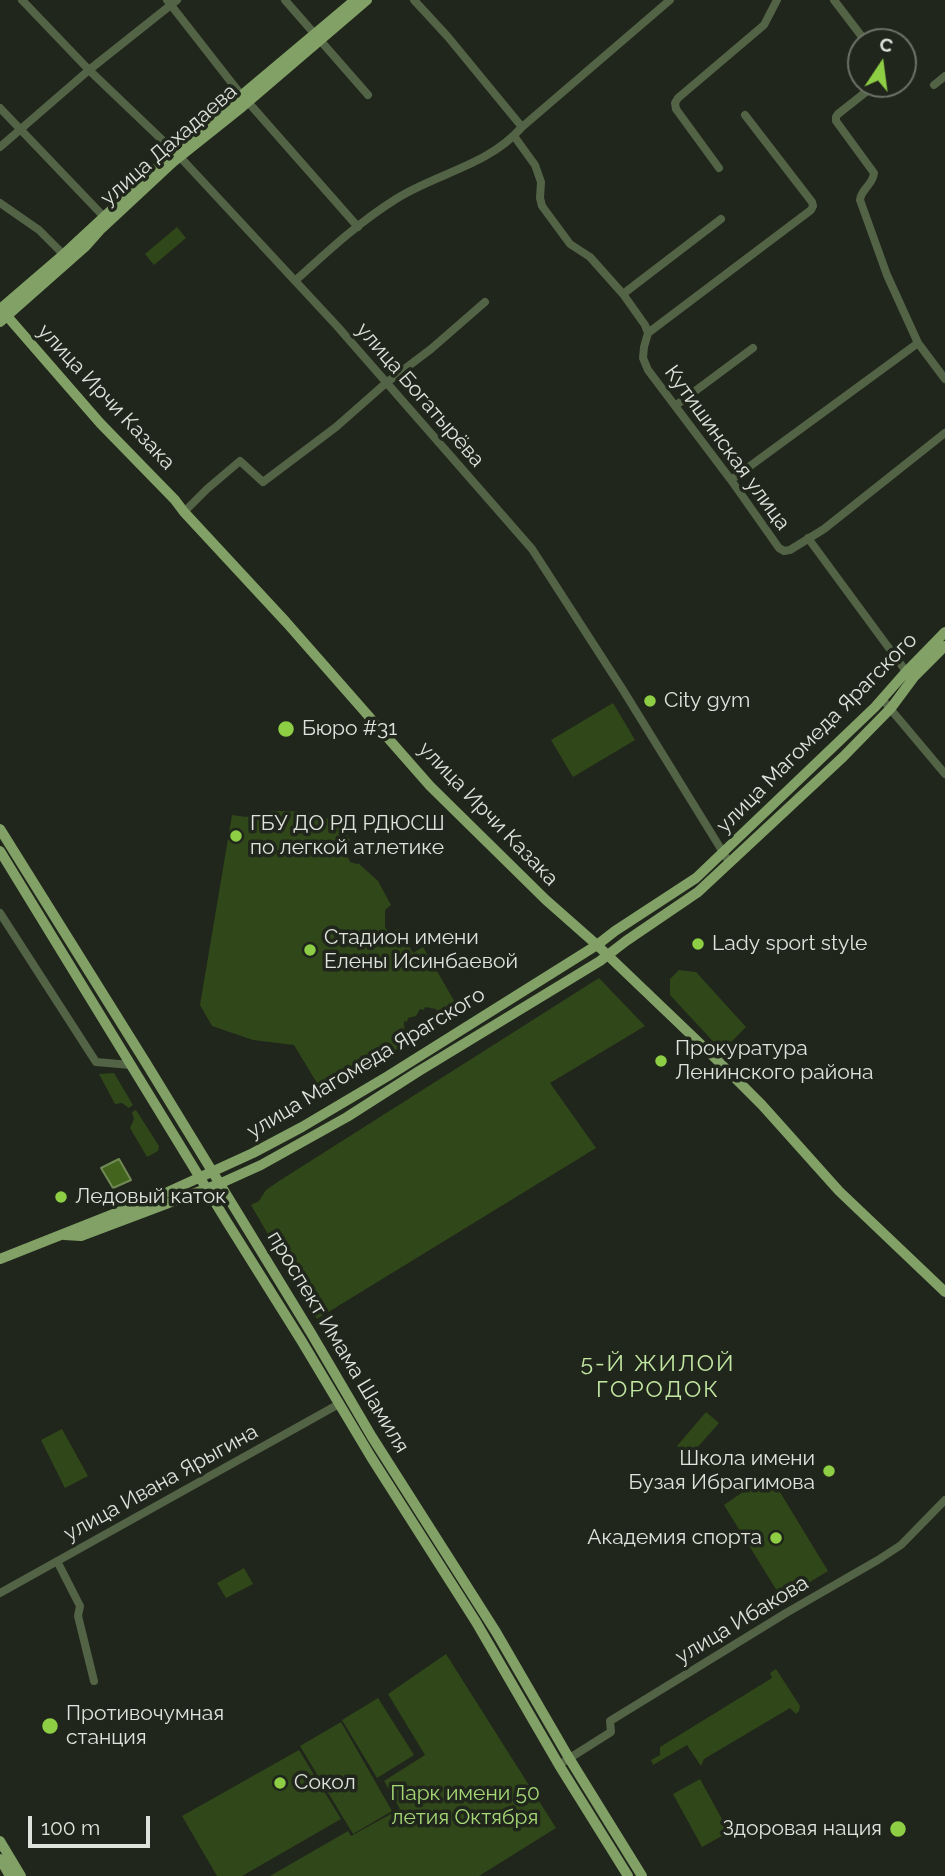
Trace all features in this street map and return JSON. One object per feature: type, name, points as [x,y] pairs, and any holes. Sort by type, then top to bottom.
[{"type":"main road","name":"улица Дахадаева","points":[[2,314],[177,155],[317,37],[355,0]]},
{"type":"main road","name":"улица Дахадаева","points":[[317,37],[367,0]]},
{"type":"main road","name":"улица Ирчи Казака","points":[[2,314],[286,622],[430,786],[763,1107],[839,1191],[945,1292]]},
{"type":"main road","name":"улица Магомеда Ярагского","points":[[0,1259],[64,1236],[253,1153],[399,1069],[597,945],[726,858],[843,757],[891,708],[910,675],[945,632]]},
{"type":"main road","name":"улица Магомеда Ярагского","points":[[64,1236],[81,1236],[261,1166],[347,1117],[608,955],[698,892],[726,858],[882,699],[945,646]]},
{"type":"main road","name":"проспект Имама Шамиля","points":[[0,829],[82,957],[481,1619],[642,1876]]},
{"type":"main road","name":"проспект Имама Шамиля","points":[[0,851],[371,1457],[481,1619],[559,1765],[628,1876]]},
{"type":"main road","points":[[0,1841],[20,1876]]},
{"type":"main road","points":[[0,1859],[10,1876]]},
{"type":"street","name":"улица Богатырёва","points":[[22,0],[89,70],[177,155],[337,326],[532,549],[726,858]]},
{"type":"street","points":[[285,0],[368,95]]},
{"type":"street","points":[[414,0],[522,127]]},
{"type":"street","points":[[295,281],[328,250],[397,198],[471,165],[514,136],[670,0]]},
{"type":"street","points":[[719,168],[675,103],[764,25],[777,0]]},
{"type":"street","points":[[834,0],[855,28]]},
{"type":"street","points":[[0,147],[172,2],[245,99],[358,227]]},
{"type":"street","points":[[934,85],[945,76]]},
{"type":"street","points":[[858,98],[838,114],[836,121],[874,173],[860,200],[887,275],[918,343],[945,379]]},
{"type":"street","points":[[0,108],[107,220]]},
{"type":"street","points":[[514,136],[535,165],[541,182],[542,206],[570,244],[590,257],[623,294],[648,333],[811,211],[812,202],[745,115]]},
{"type":"street","points":[[0,203],[38,230],[67,257]]},
{"type":"street","points":[[623,294],[721,219]]},
{"type":"street","points":[[184,512],[240,461],[263,482],[335,427],[485,302]]},
{"type":"street","name":"Кутишинская улица","points":[[648,333],[643,358],[648,370],[779,548],[790,550],[808,538],[910,675]]},
{"type":"street","points":[[731,480],[918,343]]},
{"type":"street","points":[[675,406],[753,348]]},
{"type":"street","points":[[808,538],[824,529],[945,433]]},
{"type":"street","points":[[882,699],[945,774]]},
{"type":"street","points":[[0,913],[96,1062],[131,1065]]},
{"type":"street","name":"улица Ивана Ярыгина","points":[[0,1593],[340,1404]]},
{"type":"street","name":"улица Ибакова","points":[[559,1765],[611,1732],[610,1721],[901,1545],[945,1500]]},
{"type":"street","points":[[57,1561],[80,1606],[78,1616],[94,1681]]},
{"type":"green space","points":[[177,227],[186,238],[154,265],[145,254]]},
{"type":"green space","points":[[613,703],[635,740],[573,777],[551,740]]},
{"type":"green space","name":"Стадион имени Елены Исинбаевой","points":[[272,811],[324,817],[340,828],[350,840],[346,852],[350,862],[358,863],[378,881],[391,905],[385,910],[385,928],[390,932],[399,929],[413,953],[423,947],[460,1011],[440,1018],[436,1009],[420,1009],[416,1016],[404,1021],[405,1045],[323,1093],[294,1045],[253,1040],[212,1026],[200,1005],[232,815],[246,817]]},
{"type":"green space","points":[[679,970],[696,972],[746,1027],[722,1051],[670,995],[670,979]]},
{"type":"green space","points":[[599,978],[645,1026],[550,1083],[596,1148],[317,1319],[251,1205],[259,1201],[266,1190],[279,1181]]},
{"type":"green space","points":[[114,1073],[133,1105],[129,1108],[122,1103],[115,1104],[99,1074]]},
{"type":"green space","points":[[136,1110],[159,1146],[158,1151],[147,1157],[130,1128],[134,1119],[132,1112]]},
{"type":"green space","points":[[706,1412],[719,1423],[689,1457],[677,1446]]},
{"type":"green space","points":[[62,1429],[88,1476],[65,1488],[41,1440]]},
{"type":"green space","name":"Академия спорта","points":[[769,1474],[828,1571],[782,1599],[724,1505]]},
{"type":"green space","points":[[244,1568],[253,1584],[226,1598],[217,1583]]},
{"type":"green space","name":"Парк имени 50 летия Октября","points":[[446,1654],[556,1828],[479,1876],[270,1876],[348,1831],[351,1836],[400,1809],[384,1781],[425,1755],[388,1694]]},
{"type":"green space","points":[[776,1669],[800,1706],[796,1714],[790,1708],[704,1759],[701,1766],[687,1745],[653,1765],[651,1760],[660,1755],[660,1747],[772,1678],[770,1673]]},
{"type":"green space","points":[[378,1698],[414,1755],[377,1778],[342,1720]]},
{"type":"green space","points":[[341,1722],[392,1811],[353,1834],[300,1746]]},
{"type":"green space","name":"Сокол","points":[[299,1750],[341,1819],[242,1876],[217,1876],[182,1816]]},
{"type":"green space","points":[[700,1779],[729,1832],[702,1847],[673,1794]]},
{"type":"shaded area","points":[[119,1159],[131,1180],[113,1188],[101,1168]]},
{"type":"place","name":"City gym","points":[[650,701]]},
{"type":"place","name":"Бюро #31","points":[[286,729]]},
{"type":"place","name":"ГБУ ДО РД РДЮСШ по легкой атлетике","points":[[236,836]]},
{"type":"place","name":"Lady sport style","points":[[698,944]]},
{"type":"place","name":"Стадион имени Елены Исинбаевой","points":[[310,950]]},
{"type":"place","name":"Прокуратура Ленинского района","points":[[661,1061]]},
{"type":"place","name":"Ледовый каток","points":[[61,1197]]},
{"type":"place","name":"Школа имени Бузая Ибрагимова","points":[[829,1471]]},
{"type":"place","name":"Академия спорта","points":[[776,1538]]},
{"type":"place","name":"Противочумная станция","points":[[50,1726]]},
{"type":"place","name":"Сокол","points":[[280,1783]]},
{"type":"place","name":"Здоровая нация","points":[[898,1829]]},
{"type":"district","name":"5-Й ЖИЛОЙ ГОРОДОК","points":[[658,1377]]}]
